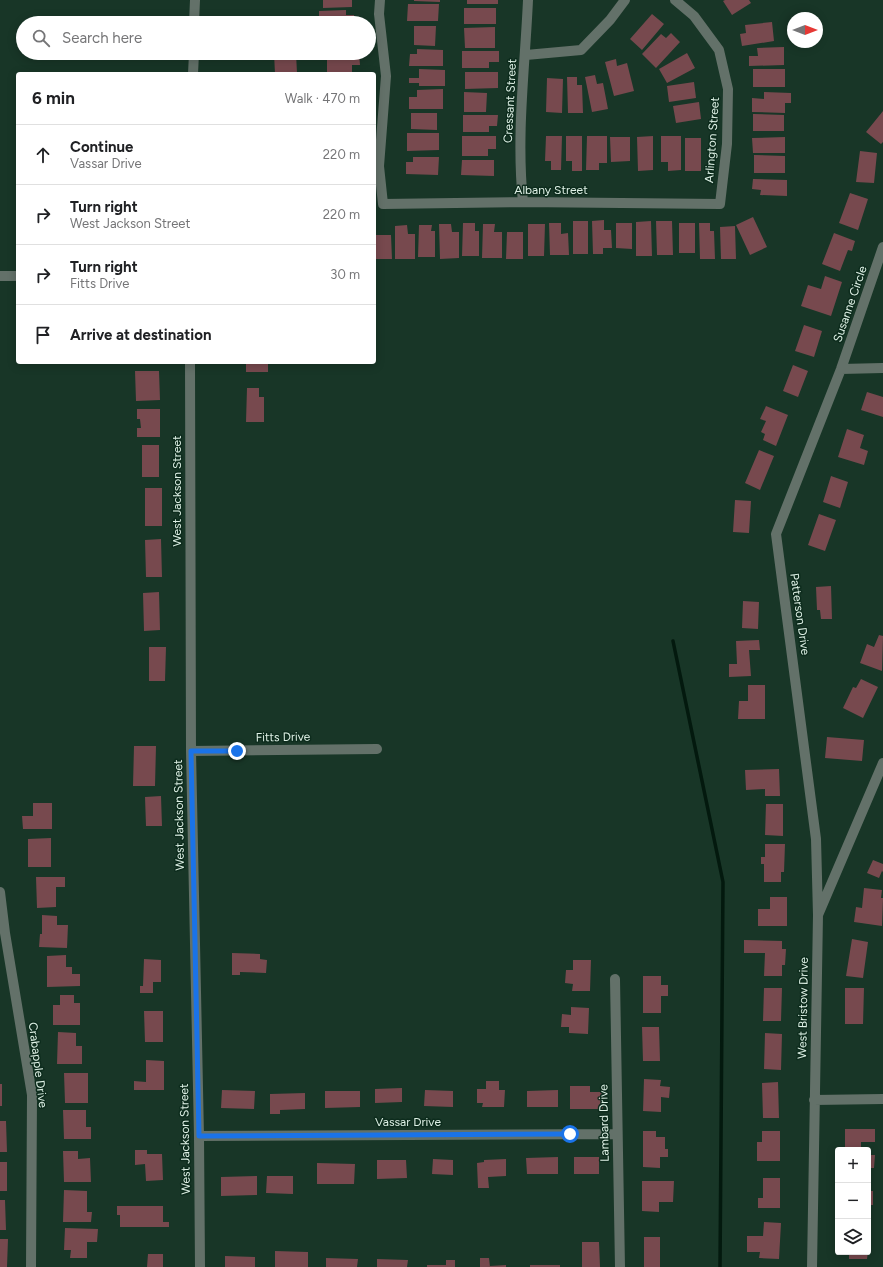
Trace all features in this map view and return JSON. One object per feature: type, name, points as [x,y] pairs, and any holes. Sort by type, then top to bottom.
[{"type":"street","points":[[194,0],[194,16]]},
{"type":"street","name":"Albany Street","points":[[380,0],[379,14],[386,76],[379,166],[383,204],[523,202],[720,204]]},
{"type":"street","name":"Cressant Street","points":[[523,202],[520,177],[520,128],[526,55],[528,0]]},
{"type":"street","points":[[526,55],[581,50],[610,20],[625,0]]},
{"type":"street","name":"Arlington Street","points":[[675,0],[694,16],[719,50],[728,89],[727,144],[720,204]]},
{"type":"street","points":[[193,72],[194,60]]},
{"type":"street","name":"Susanne Circle","points":[[841,369],[883,247]]},
{"type":"street","points":[[0,276],[16,276]]},
{"type":"street","name":"West Jackson Street","points":[[190,364],[191,751],[199,1136],[200,1267]]},
{"type":"street","points":[[841,369],[883,368]]},
{"type":"street","name":"Patterson Drive","points":[[818,915],[816,839],[776,534],[841,369]]},
{"type":"street","name":"Fitts Drive","points":[[191,751],[377,749]]},
{"type":"street","name":"West Bristow Drive","points":[[812,1267],[818,915],[883,763]]},
{"type":"street","name":"Crabapple Drive","points":[[0,892],[5,933],[32,1095],[31,1267]]},
{"type":"street","name":"Lambard Drive","points":[[615,979],[620,1267]]},
{"type":"street","points":[[814,1100],[883,1099]]},
{"type":"street","name":"Vassar Drive","points":[[199,1136],[617,1134]]},
{"type":"building","points":[[323,0],[352,0],[352,7],[323,8]]},
{"type":"building","points":[[440,0],[440,2],[414,1]]},
{"type":"building","points":[[467,0],[498,0],[498,4],[467,4]]},
{"type":"building","points":[[749,0],[751,3],[732,15],[723,1]]},
{"type":"building","points":[[408,4],[439,4],[438,21],[407,21]]},
{"type":"building","points":[[464,8],[496,8],[496,24],[464,24]]},
{"type":"building","points":[[346,10],[346,15],[354,16],[319,16],[319,11]]},
{"type":"building","points":[[652,14],[664,24],[642,50],[630,39]]},
{"type":"building","points":[[772,22],[774,41],[742,46],[740,34],[746,33],[745,25]]},
{"type":"building","points":[[414,26],[436,26],[435,46],[414,45]]},
{"type":"building","points":[[495,27],[495,48],[465,48],[464,28]]},
{"type":"building","points":[[671,33],[680,42],[656,68],[642,54],[661,34],[666,38]]},
{"type":"building","points":[[784,47],[784,65],[749,66],[749,56],[758,56],[757,48]]},
{"type":"building","points":[[417,49],[443,50],[443,66],[409,66],[410,54],[417,54]]},
{"type":"building","points":[[462,51],[499,51],[499,62],[489,62],[489,68],[462,68]]},
{"type":"building","points":[[687,53],[695,68],[667,83],[659,69]]},
{"type":"building","points":[[616,59],[617,66],[627,63],[634,91],[614,96],[605,62]]},
{"type":"building","points":[[274,60],[296,60],[297,72],[275,72]]},
{"type":"building","points":[[327,60],[360,60],[360,65],[352,65],[352,72],[327,72]]},
{"type":"building","points":[[419,69],[445,70],[445,86],[419,86],[419,83],[409,83],[409,78],[419,78]]},
{"type":"building","points":[[753,69],[785,69],[785,87],[753,87]]},
{"type":"building","points":[[465,72],[498,72],[498,88],[465,89]]},
{"type":"building","points":[[595,75],[597,84],[603,83],[608,109],[592,112],[585,77]]},
{"type":"building","points":[[567,77],[577,77],[577,85],[582,85],[583,113],[568,113]]},
{"type":"building","points":[[547,78],[563,79],[562,113],[546,112]]},
{"type":"building","points":[[694,82],[696,98],[669,102],[667,86]]},
{"type":"building","points":[[443,89],[443,109],[409,109],[409,97],[417,97],[417,90]]},
{"type":"building","points":[[464,92],[487,93],[486,112],[464,112]]},
{"type":"building","points":[[764,92],[791,93],[791,103],[785,103],[785,113],[752,112],[752,98],[764,99]]},
{"type":"building","points":[[699,102],[701,119],[676,123],[673,106]]},
{"type":"building","points":[[883,111],[883,142],[881,144],[866,132]]},
{"type":"building","points":[[411,113],[437,113],[437,130],[411,129]]},
{"type":"building","points":[[753,114],[784,115],[784,131],[753,131]]},
{"type":"building","points":[[463,115],[498,115],[497,126],[489,126],[489,132],[463,132]]},
{"type":"building","points":[[407,133],[439,133],[439,150],[407,151]]},
{"type":"building","points":[[462,136],[496,136],[496,149],[488,149],[488,156],[462,156]]},
{"type":"building","points":[[546,136],[562,136],[561,170],[551,170],[551,161],[545,161]]},
{"type":"building","points":[[566,136],[582,136],[582,171],[572,171],[572,161],[566,161]]},
{"type":"building","points":[[587,136],[607,136],[607,163],[599,163],[599,170],[586,170]]},
{"type":"building","points":[[653,136],[653,170],[638,171],[637,137]]},
{"type":"building","points":[[661,136],[681,136],[681,170],[668,171],[668,162],[661,162]]},
{"type":"building","points":[[610,137],[630,137],[630,161],[611,162]]},
{"type":"building","points":[[785,137],[785,153],[753,153],[752,138]]},
{"type":"building","points":[[685,138],[701,138],[701,171],[685,171]]},
{"type":"building","points":[[860,151],[877,153],[874,183],[856,182]]},
{"type":"building","points":[[754,155],[785,156],[785,173],[754,173]]},
{"type":"building","points":[[413,157],[439,157],[438,175],[406,174],[406,162],[413,162]]},
{"type":"building","points":[[462,160],[494,160],[494,176],[461,175]]},
{"type":"building","points":[[753,179],[787,180],[787,196],[760,195],[761,190],[752,189]]},
{"type":"building","points":[[850,193],[868,199],[858,230],[839,223]]},
{"type":"building","points":[[753,217],[767,247],[750,255],[736,225]]},
{"type":"building","points":[[604,220],[604,230],[611,230],[612,248],[603,248],[603,254],[593,254],[592,221]]},
{"type":"building","points":[[573,221],[588,221],[588,254],[573,254]]},
{"type":"building","points":[[651,221],[652,256],[636,256],[636,222]]},
{"type":"building","points":[[656,221],[672,221],[673,255],[657,255]]},
{"type":"building","points":[[463,223],[475,223],[475,231],[479,231],[479,256],[462,256]]},
{"type":"building","points":[[549,223],[561,223],[561,234],[568,233],[569,255],[550,255]]},
{"type":"building","points":[[616,223],[632,223],[632,249],[616,248]]},
{"type":"building","points":[[679,223],[695,223],[695,253],[679,253]]},
{"type":"building","points":[[699,223],[710,223],[710,231],[714,231],[715,259],[700,259]]},
{"type":"building","points":[[439,224],[451,224],[452,232],[459,232],[459,258],[440,259]]},
{"type":"building","points":[[483,224],[495,224],[494,232],[502,232],[502,258],[482,258]]},
{"type":"building","points":[[528,224],[545,224],[544,256],[528,256]]},
{"type":"building","points":[[407,225],[408,234],[415,234],[415,259],[395,259],[395,226]]},
{"type":"building","points":[[419,225],[432,225],[431,231],[435,231],[435,257],[418,257]]},
{"type":"building","points":[[735,226],[736,259],[721,259],[720,227]]},
{"type":"building","points":[[507,232],[523,232],[523,259],[506,259]]},
{"type":"building","points":[[834,233],[855,241],[852,251],[848,250],[840,271],[822,264]]},
{"type":"building","points":[[376,235],[391,235],[392,259],[376,259]]},
{"type":"building","points":[[825,276],[842,282],[831,316],[801,306],[808,285],[821,289]]},
{"type":"building","points":[[804,325],[822,331],[814,357],[795,351]]},
{"type":"building","points":[[246,364],[268,364],[268,372],[246,372]]},
{"type":"building","points":[[793,365],[808,371],[798,397],[783,391]]},
{"type":"building","points":[[135,371],[159,371],[160,400],[136,401]]},
{"type":"building","points":[[247,388],[259,388],[259,397],[264,397],[264,422],[246,422]]},
{"type":"building","points":[[867,392],[883,397],[883,417],[861,410]]},
{"type":"building","points":[[766,406],[788,415],[776,446],[763,440],[765,434],[761,432],[766,421],[760,419]]},
{"type":"building","points":[[137,409],[160,409],[160,437],[137,437],[137,428],[141,428],[140,419],[137,419]]},
{"type":"building","points":[[847,429],[864,435],[860,448],[868,451],[864,465],[838,457]]},
{"type":"building","points":[[142,445],[159,445],[159,477],[142,477]]},
{"type":"building","points":[[759,450],[774,456],[760,490],[745,483]]},
{"type":"building","points":[[831,476],[848,482],[840,508],[823,502]]},
{"type":"building","points":[[145,488],[162,488],[162,526],[145,526]]},
{"type":"building","points":[[735,500],[751,501],[749,533],[733,532]]},
{"type":"building","points":[[819,514],[836,520],[825,551],[808,545]]},
{"type":"building","points":[[161,539],[162,577],[146,577],[145,540]]},
{"type":"building","points":[[831,586],[832,619],[821,619],[820,610],[817,610],[816,587]]},
{"type":"building","points":[[159,592],[160,630],[144,631],[143,593]]},
{"type":"building","points":[[743,601],[759,602],[758,629],[742,628]]},
{"type":"building","points":[[879,635],[883,636],[882,671],[860,663],[867,644],[874,647]]},
{"type":"building","points":[[759,640],[760,650],[749,650],[751,676],[729,677],[729,664],[737,664],[736,641]]},
{"type":"building","points":[[149,647],[166,647],[165,681],[149,681]]},
{"type":"building","points":[[861,679],[878,687],[863,718],[843,708],[853,687],[856,688]]},
{"type":"building","points":[[748,685],[765,685],[765,719],[738,719],[739,701],[748,701]]},
{"type":"building","points":[[827,737],[864,740],[862,761],[825,758]]},
{"type":"building","points":[[134,746],[156,746],[155,786],[133,786]]},
{"type":"building","points":[[779,769],[780,796],[765,796],[765,789],[746,790],[745,770]]},
{"type":"building","points":[[161,796],[162,826],[146,826],[145,797]]},
{"type":"building","points":[[33,803],[52,803],[52,829],[23,829],[22,816],[33,816]]},
{"type":"building","points":[[766,804],[783,804],[783,836],[765,835]]},
{"type":"building","points":[[51,838],[51,867],[28,867],[28,839]]},
{"type":"building","points":[[765,844],[785,844],[784,872],[781,872],[781,882],[764,882],[764,864],[761,864],[761,857],[765,857]]},
{"type":"building","points":[[873,860],[883,864],[883,872],[882,871],[879,878],[867,873]]},
{"type":"building","points":[[36,877],[65,877],[65,887],[56,887],[56,907],[37,908]]},
{"type":"building","points":[[864,888],[882,890],[882,926],[854,922],[856,907],[862,908]]},
{"type":"building","points":[[770,897],[787,897],[787,926],[758,926],[758,909],[770,909]]},
{"type":"building","points":[[42,915],[57,916],[57,925],[68,925],[67,948],[39,947],[40,934],[42,934]]},
{"type":"building","points":[[852,939],[868,942],[863,978],[846,976]]},
{"type":"building","points":[[744,940],[782,941],[782,949],[786,949],[785,965],[782,965],[782,976],[764,976],[765,953],[744,953]]},
{"type":"building","points":[[232,953],[260,954],[260,959],[267,960],[266,973],[240,972],[240,975],[232,975]]},
{"type":"building","points":[[66,955],[66,967],[72,967],[72,974],[80,974],[80,986],[47,987],[47,956]]},
{"type":"building","points":[[144,959],[161,960],[161,982],[153,982],[153,993],[140,993],[140,986],[143,986]]},
{"type":"building","points":[[573,960],[591,960],[590,991],[572,991],[573,984],[565,983],[566,970],[573,970]]},
{"type":"building","points":[[643,976],[661,976],[661,985],[668,985],[668,996],[661,996],[661,1013],[643,1013]]},
{"type":"building","points":[[764,988],[782,988],[781,1021],[763,1021]]},
{"type":"building","points":[[845,988],[864,988],[863,1024],[845,1024]]},
{"type":"building","points":[[60,995],[74,995],[74,1003],[80,1003],[80,1025],[53,1025],[53,1005],[60,1005]]},
{"type":"building","points":[[571,1007],[589,1008],[588,1034],[569,1033],[569,1027],[561,1027],[562,1014],[571,1015]]},
{"type":"building","points":[[144,1011],[163,1011],[163,1042],[145,1042]]},
{"type":"building","points":[[642,1027],[659,1027],[660,1061],[643,1061]]},
{"type":"building","points":[[58,1032],[76,1033],[76,1046],[82,1046],[82,1064],[57,1064]]},
{"type":"building","points":[[765,1033],[782,1034],[781,1070],[764,1069]]},
{"type":"building","points":[[146,1060],[164,1061],[164,1090],[134,1090],[134,1081],[146,1082]]},
{"type":"building","points":[[64,1073],[88,1073],[88,1103],[65,1103]]},
{"type":"building","points":[[644,1079],[661,1080],[660,1086],[670,1087],[669,1098],[661,1097],[661,1112],[643,1111]]},
{"type":"building","points":[[486,1081],[499,1081],[499,1090],[505,1090],[504,1107],[482,1107],[483,1103],[477,1103],[477,1089],[486,1089]]},
{"type":"building","points":[[778,1082],[779,1118],[763,1118],[762,1083]]},
{"type":"building","points":[[0,1084],[2,1084],[2,1106],[0,1106]]},
{"type":"building","points":[[570,1086],[590,1086],[590,1092],[603,1092],[603,1109],[570,1109]]},
{"type":"building","points":[[402,1088],[402,1102],[375,1103],[375,1089]]},
{"type":"building","points":[[222,1090],[255,1091],[254,1109],[221,1108]]},
{"type":"building","points":[[425,1090],[453,1091],[453,1107],[424,1106]]},
{"type":"building","points":[[558,1090],[558,1107],[527,1107],[527,1091]]},
{"type":"building","points":[[325,1091],[360,1091],[360,1107],[325,1108]]},
{"type":"building","points":[[305,1093],[305,1109],[280,1110],[280,1114],[270,1114],[270,1094]]},
{"type":"building","points":[[63,1110],[86,1110],[86,1127],[91,1127],[91,1139],[64,1139]]},
{"type":"building","points":[[0,1121],[6,1121],[7,1152],[0,1152]]},
{"type":"building","points":[[845,1129],[875,1129],[875,1142],[861,1142],[861,1147],[845,1147]]},
{"type":"building","points":[[643,1131],[656,1131],[656,1137],[665,1137],[665,1149],[668,1149],[668,1157],[660,1157],[660,1168],[643,1167]]},
{"type":"building","points":[[762,1131],[780,1131],[780,1161],[757,1161],[757,1142],[762,1142]]},
{"type":"building","points":[[135,1150],[147,1150],[147,1154],[162,1154],[163,1180],[146,1181],[145,1164],[135,1165]]},
{"type":"building","points":[[63,1151],[78,1151],[78,1159],[90,1158],[91,1182],[64,1182]]},
{"type":"building","points":[[871,1155],[875,1155],[874,1168],[871,1168]]},
{"type":"building","points":[[558,1157],[558,1174],[527,1174],[526,1158]]},
{"type":"building","points":[[574,1157],[599,1157],[599,1174],[574,1174]]},
{"type":"building","points":[[433,1159],[453,1160],[453,1175],[432,1174]]},
{"type":"building","points":[[506,1159],[506,1176],[488,1177],[489,1188],[478,1188],[477,1163],[484,1162],[484,1160]]},
{"type":"building","points":[[377,1160],[406,1160],[407,1178],[377,1179]]},
{"type":"building","points":[[0,1162],[7,1162],[7,1191],[0,1191]]},
{"type":"building","points":[[317,1163],[355,1164],[354,1184],[317,1184]]},
{"type":"building","points":[[257,1176],[257,1195],[221,1196],[221,1177]]},
{"type":"building","points":[[267,1176],[293,1176],[293,1194],[266,1193]]},
{"type":"building","points":[[763,1178],[780,1178],[780,1208],[758,1208],[758,1198],[763,1198]]},
{"type":"building","points":[[642,1181],[674,1181],[673,1202],[659,1202],[659,1212],[642,1211]]},
{"type":"building","points":[[64,1190],[87,1191],[87,1212],[92,1212],[91,1222],[63,1222]]},
{"type":"building","points":[[871,1191],[873,1191],[873,1205],[871,1205]]},
{"type":"building","points":[[0,1200],[5,1200],[6,1230],[0,1230]]},
{"type":"building","points":[[117,1206],[163,1206],[163,1222],[169,1222],[169,1227],[120,1227],[120,1215],[117,1215]]},
{"type":"building","points":[[764,1222],[781,1223],[779,1259],[759,1258],[760,1252],[747,1252],[747,1236],[763,1236]]},
{"type":"building","points":[[65,1228],[98,1229],[97,1242],[87,1242],[87,1258],[70,1258],[71,1250],[64,1250]]},
{"type":"building","points":[[644,1237],[660,1237],[660,1267],[644,1267]]},
{"type":"building","points":[[0,1239],[8,1239],[7,1267],[0,1267]]},
{"type":"building","points":[[582,1242],[599,1242],[600,1267],[582,1267]]},
{"type":"building","points":[[275,1251],[308,1252],[308,1267],[275,1267]]},
{"type":"building","points":[[148,1254],[163,1254],[163,1267],[147,1267]]},
{"type":"building","points":[[849,1255],[868,1255],[867,1259],[849,1259]]},
{"type":"building","points":[[225,1256],[255,1257],[255,1267],[225,1267]]},
{"type":"building","points":[[326,1258],[358,1259],[357,1267],[326,1267]]},
{"type":"building","points":[[480,1258],[489,1258],[490,1267],[480,1267]]},
{"type":"building","points":[[377,1259],[408,1260],[407,1267],[377,1267]]},
{"type":"building","points":[[446,1260],[455,1260],[455,1267],[427,1267],[427,1265],[446,1265]]},
{"type":"building","points":[[506,1265],[506,1267],[490,1267],[490,1266]]},
{"type":"building","points":[[530,1265],[560,1265],[560,1267],[530,1267]]},
{"type":"waterway","points":[[673,641],[723,882],[720,1267]]},
{"type":"route","points":[[237,751],[191,751],[199,1136],[570,1134]]}]
